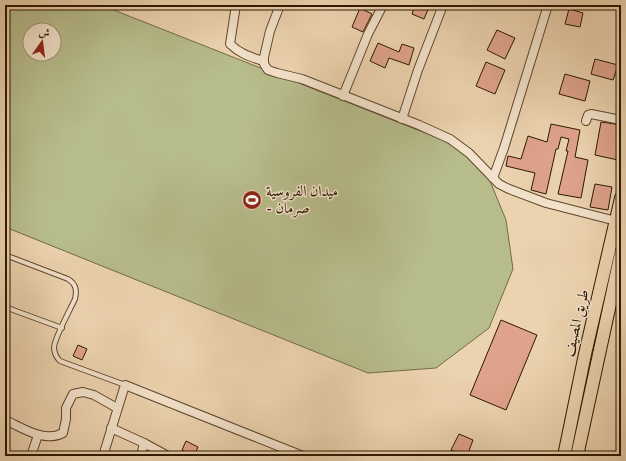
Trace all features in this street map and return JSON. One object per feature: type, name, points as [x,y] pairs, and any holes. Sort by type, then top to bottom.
[{"type":"main road","name":"طريق المصيف","points":[[564,456],[618,221],[621,198]]},
{"type":"main road","name":"طريق المصيف","points":[[577,456],[621,253]]},
{"type":"street","points":[[236,5],[230,44],[236,50],[244,54],[263,60]]},
{"type":"street","points":[[280,5],[269,36],[263,60],[266,67],[272,72],[302,80],[450,139],[469,153],[500,184],[509,189],[546,203],[618,221]]},
{"type":"street","points":[[343,96],[368,34],[383,5]]},
{"type":"street","points":[[402,119],[418,70],[443,5]]},
{"type":"street","points":[[493,178],[504,148],[548,5]]},
{"type":"street","points":[[586,121],[588,115],[591,114],[621,120]]},
{"type":"street","points":[[103,456],[125,386],[300,456]]},
{"type":"street","points":[[5,420],[38,436],[55,437],[63,433],[66,419],[66,408],[73,394],[83,392],[94,394],[117,408]]},
{"type":"street","points":[[111,428],[168,456]]},
{"type":"street","points":[[31,456],[38,436]]},
{"type":"street","points":[[141,456],[144,443]]},
{"type":"lane","points":[[5,255],[68,279],[76,288],[76,294],[54,348],[56,358],[60,361],[125,386]]},
{"type":"lane","points":[[5,307],[62,328]]},
{"type":"green space","name":"ميدان الفروسية - صرمان","points":[[5,5],[101,5],[443,140],[464,153],[490,181],[506,220],[513,269],[489,328],[436,368],[368,373],[5,227]]},
{"type":"building","points":[[415,5],[430,5],[424,19],[412,14]]},
{"type":"building","points":[[360,8],[372,14],[363,32],[352,27]]},
{"type":"building","points":[[569,9],[583,13],[580,27],[565,24]]},
{"type":"building","points":[[497,30],[515,38],[505,59],[487,50]]},
{"type":"building","points":[[378,43],[399,52],[402,44],[414,48],[409,65],[389,58],[385,68],[370,61]]},
{"type":"building","points":[[595,59],[618,65],[613,80],[591,74]]},
{"type":"building","points":[[486,62],[505,70],[495,94],[476,86]]},
{"type":"building","points":[[565,74],[590,81],[585,101],[559,94]]},
{"type":"building","points":[[601,122],[621,125],[621,145],[618,160],[595,155]]},
{"type":"building","points":[[551,124],[580,130],[575,157],[588,160],[581,198],[558,194],[568,151],[566,151],[569,139],[561,137],[558,149],[556,149],[546,194],[531,190],[535,173],[506,166],[508,156],[521,159],[528,136],[547,142]]},
{"type":"building","points":[[595,184],[612,187],[608,210],[590,207]]},
{"type":"building","points":[[501,320],[537,335],[506,410],[470,395]]},
{"type":"building","points":[[78,345],[87,349],[82,360],[73,356]]},
{"type":"building","points":[[459,434],[473,440],[467,456],[451,450]]},
{"type":"building","points":[[186,441],[198,447],[194,456],[182,450]]},
{"type":"place","name":"ميدان الفروسية - صرمان","points":[[252,200]]}]
